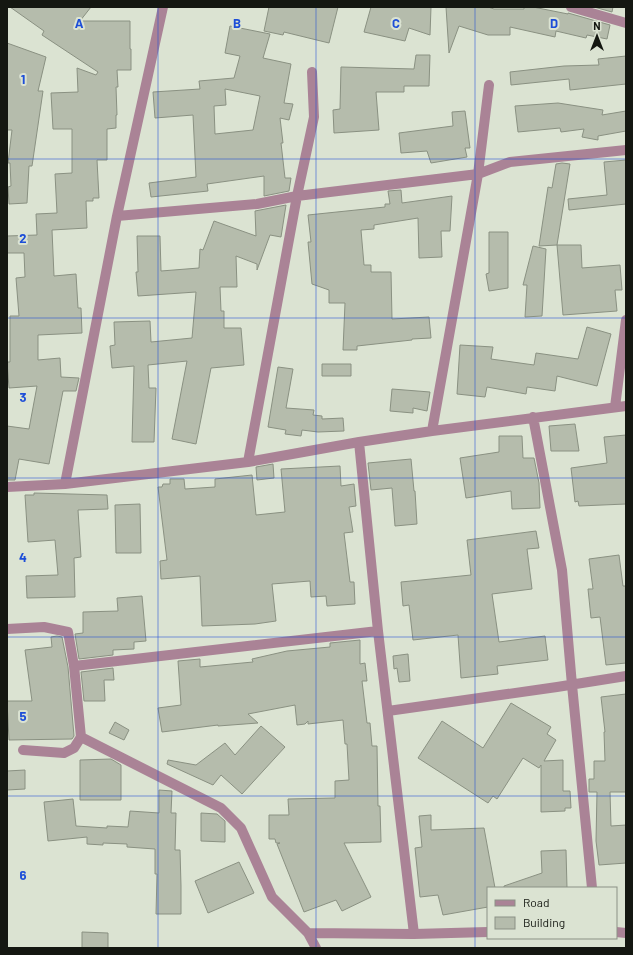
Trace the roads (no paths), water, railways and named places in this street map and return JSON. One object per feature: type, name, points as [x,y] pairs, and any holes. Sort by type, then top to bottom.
[{"type":"street","points":[[65,484],[117,216],[163,7]]},
{"type":"street","points":[[571,7],[626,23]]},
{"type":"street","points":[[248,462],[297,196],[314,117],[312,72]]},
{"type":"street","points":[[432,431],[478,174],[489,85]]},
{"type":"street","points":[[117,216],[257,204],[297,196],[478,174],[510,162],[626,150]]},
{"type":"street","points":[[615,407],[626,320]]},
{"type":"street","points":[[7,487],[65,484],[248,462],[432,431],[626,406]]},
{"type":"street","points":[[533,417],[562,570],[592,887]]},
{"type":"street","points":[[360,442],[378,631],[414,934]]},
{"type":"street","points":[[7,629],[44,627],[68,632],[74,666],[81,737],[74,748],[64,752],[23,750]]},
{"type":"street","points":[[74,666],[378,631]]},
{"type":"street","points":[[388,711],[626,676]]},
{"type":"street","points":[[81,737],[221,808],[241,828],[272,897],[308,933],[316,948]]},
{"type":"street","points":[[308,933],[414,934],[487,932]]}]
